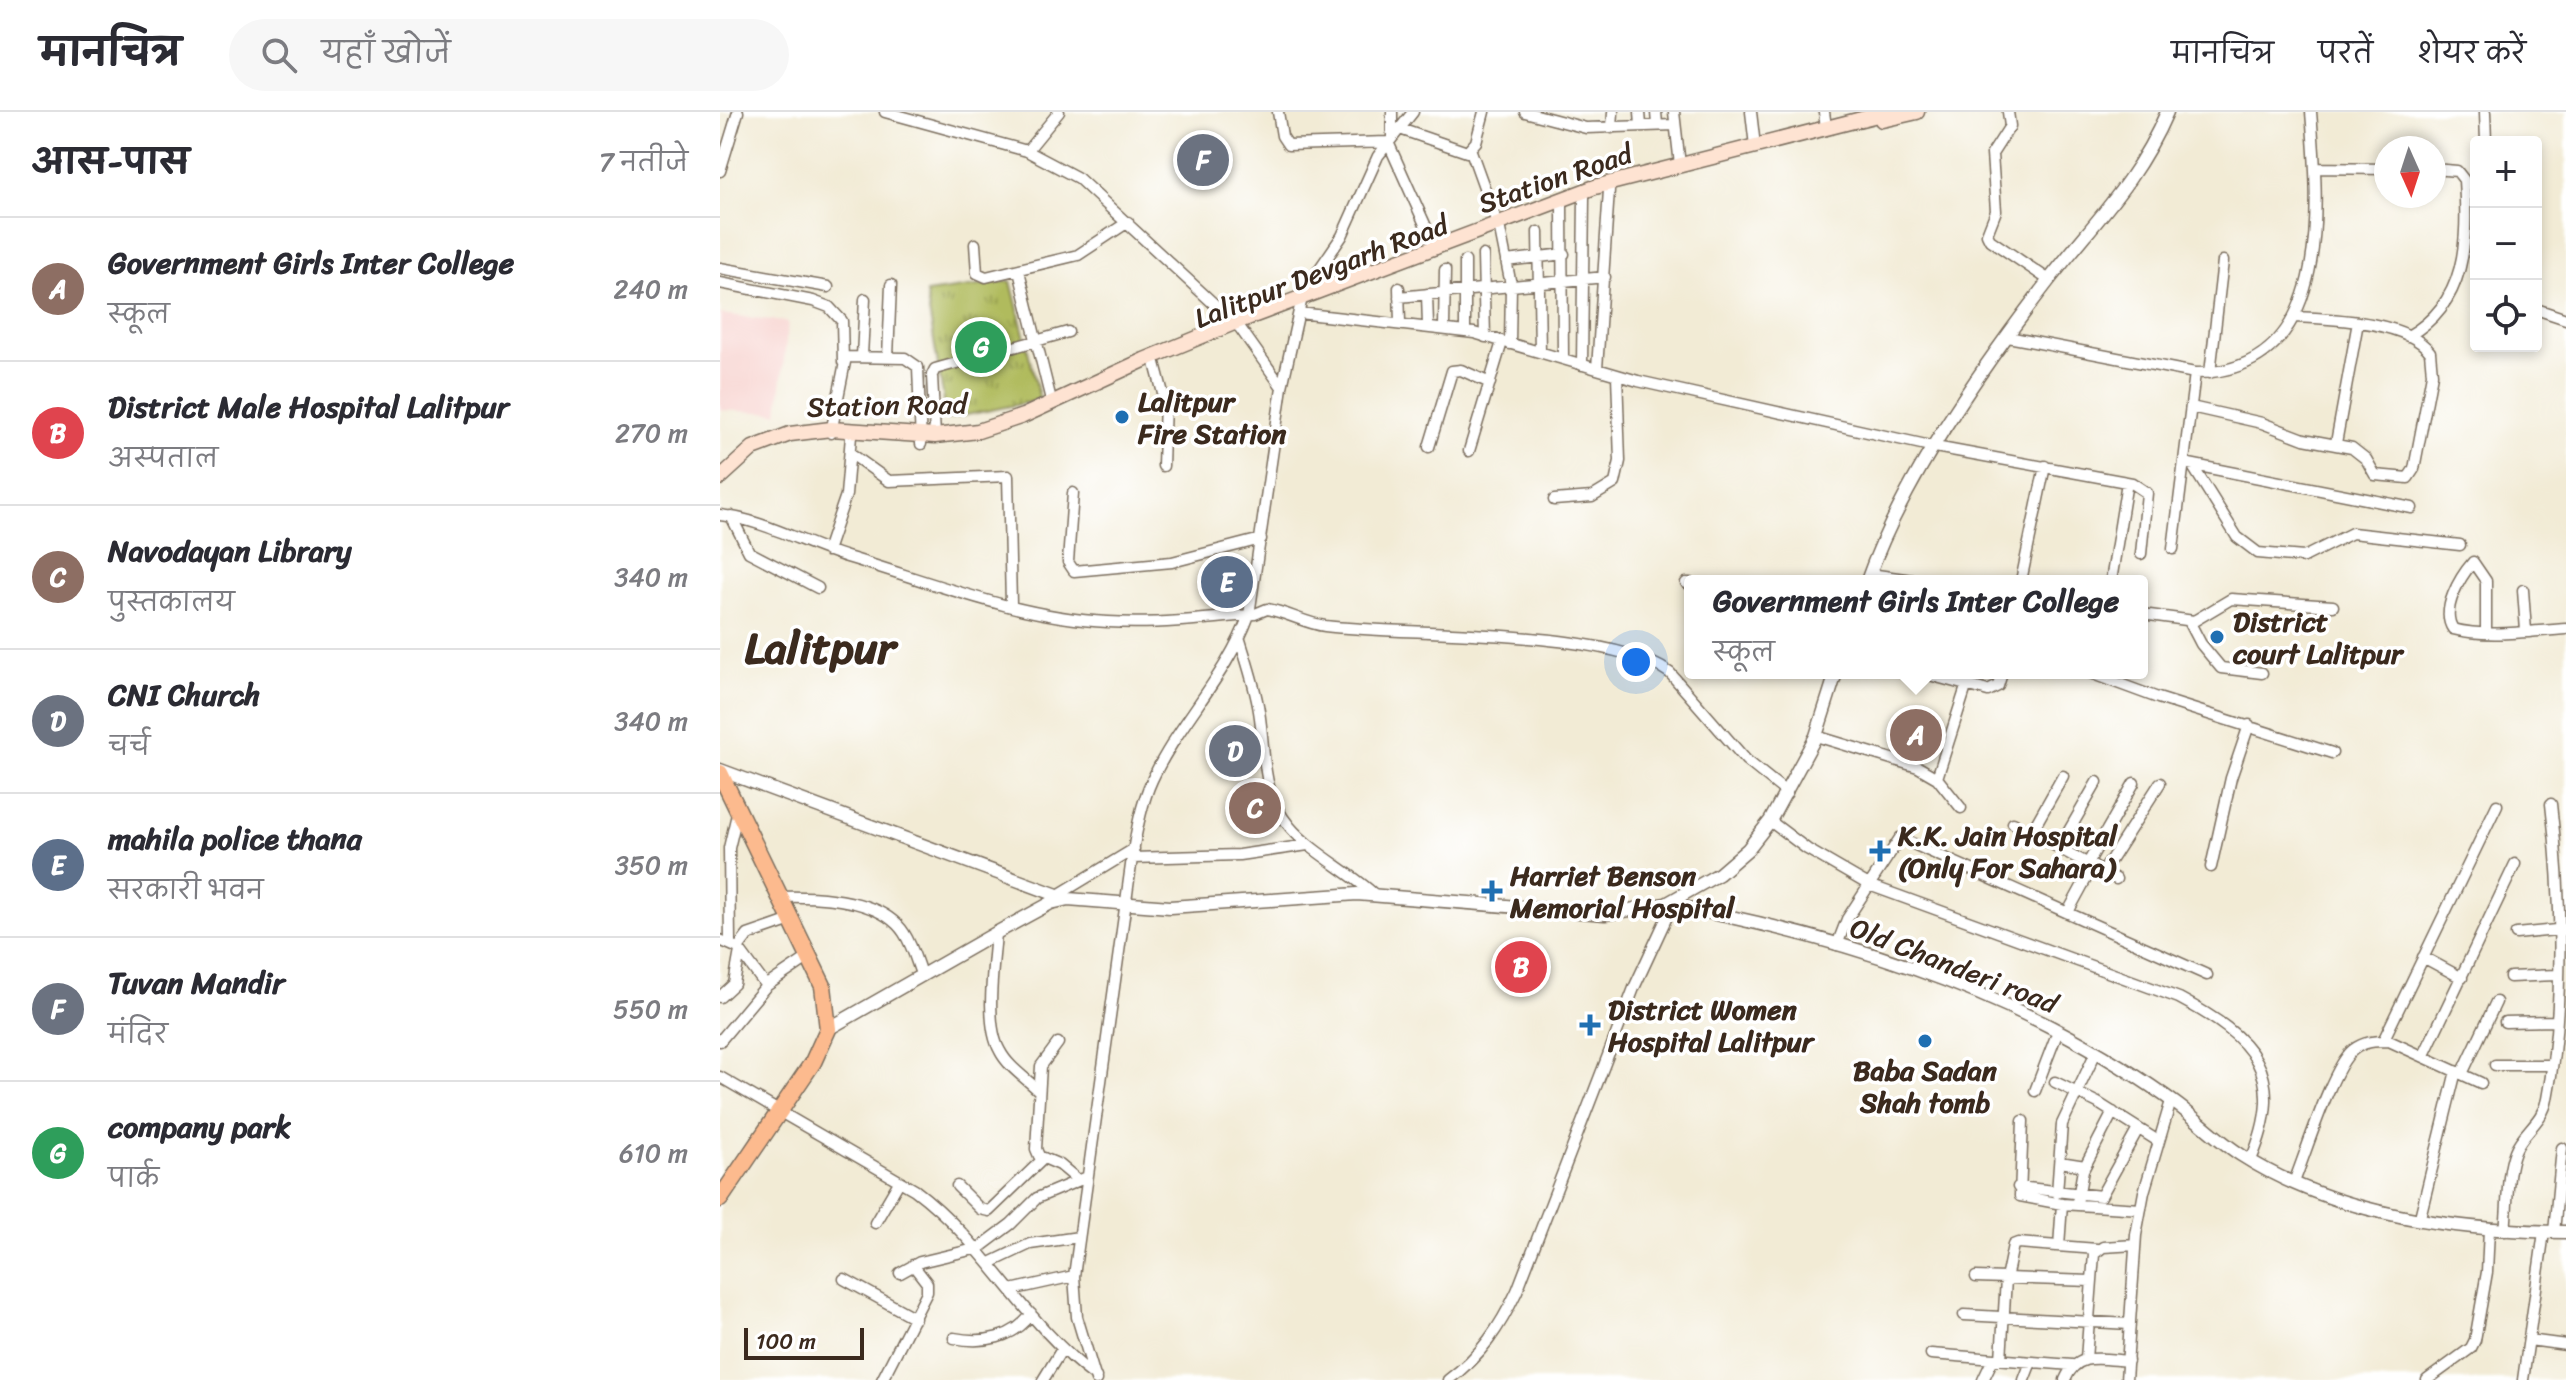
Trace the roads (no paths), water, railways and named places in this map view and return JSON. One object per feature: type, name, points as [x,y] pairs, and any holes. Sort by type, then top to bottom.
[{"type":"main road","name":"Station Road","points":[[1301,307],[1436,249],[1595,187],[1755,146],[1825,120],[1889,112]]},
{"type":"main road","name":"Lalitpur Devgarh Road","points":[[720,478],[748,455],[798,438],[831,431],[851,436],[967,441],[1002,431],[1237,326],[1301,307],[1498,227],[1584,197],[1917,112]]},
{"type":"main road","name":"Station Road","points":[[831,431],[926,439],[978,431],[1052,404],[1144,360],[1237,326]]},
{"type":"main road","points":[[720,772],[823,986],[828,1029],[813,1062],[720,1199]]},
{"type":"street","points":[[720,171],[738,112]]},
{"type":"street","points":[[885,112],[1027,151],[1078,178],[1237,326],[1282,387]]},
{"type":"street","points":[[1027,151],[1059,112]]},
{"type":"street","points":[[1278,112],[1282,136],[1288,145],[1390,140]]},
{"type":"street","points":[[1392,112],[1390,140],[1436,249]]},
{"type":"street","points":[[1098,1379],[1077,1317],[1074,1276],[1082,1178],[1133,853],[1151,781],[1258,612],[1261,539],[1282,387],[1306,285],[1342,236],[1368,174],[1413,112]]},
{"type":"street","points":[[1469,451],[1506,343],[1511,285],[1498,227],[1471,151],[1484,112]]},
{"type":"street","points":[[1612,128],[1613,112]]},
{"type":"street","points":[[1640,112],[1641,126]]},
{"type":"street","points":[[1656,112],[1657,125]]},
{"type":"street","points":[[1674,112],[1680,165]]},
{"type":"street","points":[[1751,112],[1755,146]]},
{"type":"street","points":[[2008,112],[2010,126],[1992,154],[1996,211],[1987,234],[1990,240],[2049,280]]},
{"type":"street","points":[[1869,575],[1894,520],[1935,447],[2049,280],[2107,214],[2154,143],[2167,112]]},
{"type":"street","points":[[2008,337],[2195,373],[2239,367],[2255,358],[2295,317],[2313,262],[2315,168],[2311,112]]},
{"type":"street","points":[[2485,112],[2486,136]]},
{"type":"street","points":[[1530,113],[1612,128],[1675,125]]},
{"type":"street","points":[[1400,129],[1462,151],[1471,151]]},
{"type":"street","points":[[2315,168],[2374,169]]},
{"type":"street","points":[[2408,336],[2441,311],[2458,281],[2463,264],[2464,180],[2457,171],[2446,170]]},
{"type":"street","points":[[1597,369],[1609,190]]},
{"type":"street","points":[[1582,365],[1584,197]]},
{"type":"street","points":[[1562,205],[1563,359]]},
{"type":"street","points":[[975,244],[979,275],[1019,271],[1078,255],[1128,222]]},
{"type":"street","points":[[1538,232],[1540,352]]},
{"type":"street","points":[[1506,261],[1564,254]]},
{"type":"street","points":[[1483,255],[1485,337]]},
{"type":"street","points":[[1465,261],[1465,332]]},
{"type":"street","points":[[2210,373],[2223,261]]},
{"type":"street","points":[[720,268],[828,287]]},
{"type":"street","points":[[1444,328],[1445,270]]},
{"type":"street","points":[[1019,271],[1052,404]]},
{"type":"street","points":[[1400,323],[1399,292],[1427,294],[1605,277]]},
{"type":"street","points":[[720,283],[813,301],[829,307],[842,321],[842,364],[831,431]]},
{"type":"street","points":[[888,357],[891,285]]},
{"type":"street","points":[[1427,294],[1428,326]]},
{"type":"street","points":[[862,356],[865,299]]},
{"type":"street","points":[[1301,307],[1465,332],[1617,375],[1935,447],[2138,485],[2147,493],[2141,554]]},
{"type":"street","points":[[2542,311],[2566,319]]},
{"type":"street","points":[[2191,407],[2262,423],[2304,439],[2336,443],[2360,452],[2380,477],[2402,480],[2412,475],[2432,367],[2426,347],[2408,336],[2358,322],[2295,317]]},
{"type":"street","points":[[2336,443],[2358,322]]},
{"type":"street","points":[[926,439],[935,369],[1068,332]]},
{"type":"street","points":[[842,364],[846,357],[888,357],[905,358],[918,367],[926,439]]},
{"type":"street","points":[[1155,363],[1165,401],[1163,466]]},
{"type":"street","points":[[1429,447],[1452,371],[1461,370],[1490,383]]},
{"type":"street","points":[[2173,549],[2188,464],[2195,373]]},
{"type":"street","points":[[1554,500],[1592,497],[1615,483],[1620,461],[1617,375]]},
{"type":"street","points":[[827,551],[846,495],[851,436]]},
{"type":"street","points":[[850,453],[889,481],[1008,476],[1011,604]]},
{"type":"street","points":[[2188,464],[2412,508]]},
{"type":"street","points":[[2188,464],[2237,537],[2258,553],[2304,557],[2352,533],[2460,545]]},
{"type":"street","points":[[2022,575],[2045,466]]},
{"type":"street","points":[[2112,575],[2127,482]]},
{"type":"street","points":[[1073,493],[1068,562],[1074,571],[1172,562],[1261,539]]},
{"type":"street","points":[[726,515],[753,520],[827,551],[1011,604],[1110,623],[1258,612],[1324,626],[1595,646],[1645,659],[1670,673],[1746,760],[1784,798]]},
{"type":"street","points":[[726,515],[749,552],[818,588]]},
{"type":"street","points":[[2486,631],[2486,581],[2473,562],[2455,590],[2449,622],[2458,631],[2486,631],[2526,631],[2566,629]]},
{"type":"street","points":[[2523,590],[2526,631]]},
{"type":"street","points":[[2148,615],[2189,621],[2231,599],[2333,606]]},
{"type":"street","points":[[2189,621],[2206,652],[2221,668],[2262,673]]},
{"type":"street","points":[[1240,640],[1260,715],[1268,792],[1278,812],[1308,845],[1350,871],[1375,895]]},
{"type":"street","points":[[720,772],[1063,897],[1126,906],[1170,907],[1309,896],[1375,895],[1605,914],[1669,905],[1719,874],[1748,849],[1784,798],[1816,736],[1834,679]]},
{"type":"street","points":[[1941,679],[1966,687],[1993,690],[1999,679]]},
{"type":"street","points":[[2106,679],[2332,753]]},
{"type":"street","points":[[1937,778],[1966,687]]},
{"type":"street","points":[[2211,867],[2231,778],[2249,725]]},
{"type":"street","points":[[1816,736],[1918,767],[1937,778],[1961,808]]},
{"type":"street","points":[[2031,833],[2063,776]]},
{"type":"street","points":[[2059,848],[2097,782]]},
{"type":"street","points":[[2068,912],[2095,867],[2134,783]]},
{"type":"street","points":[[2095,867],[2160,783]]},
{"type":"street","points":[[2505,1231],[2515,1150],[2543,1112],[2561,1003],[2557,975],[2562,930],[2551,804]]},
{"type":"street","points":[[2383,1041],[2497,805]]},
{"type":"street","points":[[720,997],[734,984],[729,860],[738,810]]},
{"type":"street","points":[[1770,821],[1807,849],[1869,885],[2179,998],[2222,1021],[2237,1033],[2253,1054],[2266,1087],[2266,1119],[2245,1157]]},
{"type":"street","points":[[2013,823],[2116,879]]},
{"type":"street","points":[[1837,945],[1847,919],[1896,840],[1905,839],[2207,975]]},
{"type":"street","points":[[828,1029],[921,974],[1063,897],[1133,853],[1239,855],[1308,845]]},
{"type":"street","points":[[2424,1055],[2515,864]]},
{"type":"street","points":[[780,897],[838,899],[887,917],[904,932],[921,974]]},
{"type":"street","points":[[1448,1380],[1484,1347],[1501,1325],[1517,1291],[1669,905]]},
{"type":"street","name":"Old Chanderi road","points":[[1669,905],[1837,945],[1986,998],[2096,1052],[2171,1101],[2245,1157],[2343,1202],[2489,1229],[2554,1232]]},
{"type":"street","points":[[732,946],[748,935],[791,920]]},
{"type":"street","points":[[2516,934],[2562,930]]},
{"type":"street","points":[[996,933],[993,1004],[996,1041],[1008,1061],[1039,1091]]},
{"type":"street","points":[[732,946],[766,986]]},
{"type":"street","points":[[720,1041],[766,986],[809,957]]},
{"type":"street","points":[[2423,957],[2462,978]]},
{"type":"street","points":[[2510,977],[2557,975]]},
{"type":"street","points":[[2420,1217],[2459,1073],[2496,1002]]},
{"type":"street","points":[[2505,1022],[2556,1021]]},
{"type":"street","points":[[2035,1091],[2058,1031]]},
{"type":"street","points":[[2294,1182],[2346,1057],[2365,1043],[2383,1041],[2424,1055],[2481,1083]]},
{"type":"street","points":[[1058,1043],[1041,1066],[1036,1149],[1044,1158],[1082,1178]]},
{"type":"street","points":[[2057,1193],[2062,1124],[2096,1052]]},
{"type":"street","points":[[2495,1065],[2551,1065]]},
{"type":"street","points":[[720,1077],[779,1109],[944,1212],[979,1248],[1062,1349],[1098,1379]]},
{"type":"street","points":[[2055,1082],[2113,1112],[2158,1141]]},
{"type":"street","points":[[2126,1380],[2135,1245],[2158,1141],[2171,1101]]},
{"type":"street","points":[[2077,1200],[2085,1166],[2113,1112]]},
{"type":"street","points":[[2023,1121],[2018,1187],[2022,1197],[2062,1204],[2103,1195],[2138,1129]]},
{"type":"street","points":[[2523,1380],[2554,1232],[2562,1148]]},
{"type":"street","points":[[957,1186],[980,1209],[989,1211],[1044,1158]]},
{"type":"street","points":[[2060,1162],[2085,1166]]},
{"type":"street","points":[[900,1273],[913,1265],[979,1248],[1037,1198],[1082,1178]]},
{"type":"street","points":[[875,1223],[899,1182]]},
{"type":"street","points":[[2018,1187],[2057,1193],[2077,1200],[2141,1209]]},
{"type":"street","points":[[2059,1246],[2062,1204]]},
{"type":"street","points":[[2427,1380],[2471,1348],[2475,1340],[2487,1272],[2489,1229]]},
{"type":"street","points":[[990,1263],[1030,1244],[1079,1237]]},
{"type":"street","points":[[1983,1380],[1997,1359],[2006,1279],[2015,1243],[2097,1249],[2135,1245]]},
{"type":"street","points":[[2086,1359],[2091,1281],[2097,1249]]},
{"type":"street","points":[[882,1380],[928,1286],[913,1265]]},
{"type":"street","points":[[1011,1290],[1074,1276]]},
{"type":"street","points":[[1976,1277],[2091,1281]]},
{"type":"street","points":[[844,1279],[915,1318]]},
{"type":"street","points":[[954,1338],[976,1340],[1008,1335],[1022,1328],[1031,1314]]},
{"type":"street","points":[[1964,1315],[2130,1324]]},
{"type":"street","points":[[2529,1340],[2566,1345]]},
{"type":"street","points":[[1043,1380],[1062,1349]]},
{"type":"street","points":[[1931,1354],[2072,1365],[2086,1359],[2128,1361]]},
{"type":"street","points":[[2024,1380],[2031,1362]]},
{"type":"street","points":[[2065,1380],[2072,1365]]},
{"type":"place","name":"Tuvan Mandir","points":[[1203,160]]},
{"type":"place","name":"company park","points":[[981,347]]},
{"type":"place","name":"Lalitpur Fire Station","points":[[1122,417]]},
{"type":"place","name":"mahila police thana","points":[[1227,582]]},
{"type":"place","name":"District court Lalitpur","points":[[2217,637]]},
{"type":"place","name":"Government Girls Inter College","points":[[1916,735]]},
{"type":"place","name":"CNI Church","points":[[1235,751]]},
{"type":"place","name":"Navodayan Library","points":[[1255,808]]},
{"type":"place","name":"K.K. Jain Hospital (Only For Sahara)","points":[[1880,851]]},
{"type":"place","name":"Harriet Benson Memorial Hospital","points":[[1492,891]]},
{"type":"place","name":"District Male Hospital Lalitpur","points":[[1521,967]]},
{"type":"place","name":"District Women Hospital Lalitpur","points":[[1590,1025]]},
{"type":"place","name":"Baba Sadan Shah tomb","points":[[1925,1041]]},
{"type":"district","name":"Lalitpur","points":[[820,648]]}]
